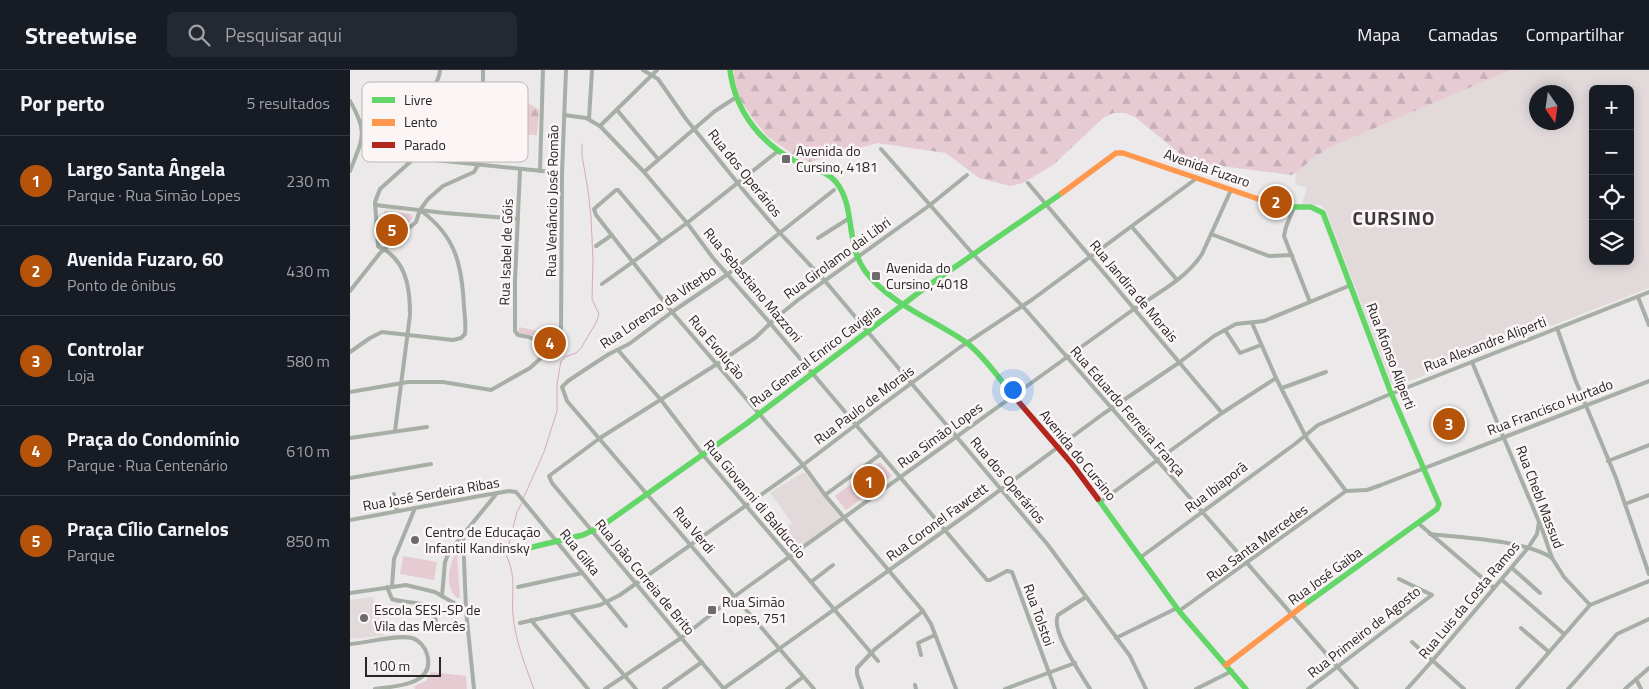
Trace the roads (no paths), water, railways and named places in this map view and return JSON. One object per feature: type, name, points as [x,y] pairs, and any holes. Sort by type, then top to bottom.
[{"type":"street","points":[[436,82],[440,70]]},
{"type":"street","points":[[540,171],[543,70]]},
{"type":"street","name":"Rua Venâncio José Romão","points":[[561,332],[562,173],[566,70]]},
{"type":"street","points":[[589,119],[592,70]]},
{"type":"street","name":"Rua dos Operários","points":[[643,70],[652,75],[662,85],[678,109],[737,182],[780,233],[825,281],[1048,545],[1116,638],[1135,666],[1146,689]]},
{"type":"street","points":[[600,126],[657,70]]},
{"type":"street","name":"Avenida do Cursino","points":[[730,70],[735,98],[743,113],[765,140],[778,151],[835,180],[843,195],[857,257],[872,278],[904,305],[968,343],[1072,464],[1178,610],[1226,665],[1250,689]]},
{"type":"street","points":[[644,172],[715,111],[735,98]]},
{"type":"street","points":[[350,101],[362,126]]},
{"type":"street","points":[[617,110],[658,159]]},
{"type":"street","name":"Rua Sebastiano Mazzoni","points":[[564,115],[589,119],[600,126],[644,172],[687,223],[708,252],[770,322],[944,530],[987,580],[990,580]]},
{"type":"street","points":[[350,171],[362,137]]},
{"type":"street","name":"Rua Eduardo Ferreira França","points":[[881,149],[973,254],[1022,306],[1357,689]]},
{"type":"street","points":[[602,284],[687,223],[778,151]]},
{"type":"street","name":"Avenida Fuzaro","points":[[1112,156],[1118,152],[1123,152],[1270,203],[1320,209],[1323,213]]},
{"type":"street","name":"Rua General Enrico Caviglia","points":[[520,550],[593,532],[759,414],[926,287],[1047,205],[1112,156]]},
{"type":"street","points":[[395,431],[410,308],[408,286],[397,262],[378,246],[375,205],[376,195],[380,190],[411,162]]},
{"type":"street","points":[[451,162],[562,173]]},
{"type":"street","points":[[350,292],[376,257],[416,222],[420,210],[428,199],[451,182],[474,172],[478,165]]},
{"type":"street","name":"Rua Isabel de Góis","points":[[401,382],[450,383],[491,390],[537,363],[542,355],[539,342],[529,337],[518,335],[514,325],[514,280],[520,170]]},
{"type":"street","name":"Rua Girolamo dai Libri","points":[[549,479],[552,472],[600,438],[717,364],[761,333],[770,322],[930,205],[967,175]]},
{"type":"street","name":"Rua Paulo de Morais","points":[[520,623],[607,603],[636,584],[804,465],[856,424],[1132,227],[1197,178]]},
{"type":"street","name":"Rua Jandira de Morais","points":[[1028,183],[1222,413]]},
{"type":"street","name":"Rua Evolução","points":[[661,241],[617,190],[595,207],[593,213],[672,312],[804,465],[825,495],[923,611],[936,636],[956,689]]},
{"type":"street","name":"Rua Lorenzo da Viterbo","points":[[563,385],[629,344],[728,274],[834,190]]},
{"type":"street","name":"Rua Simão Lopes","points":[[606,689],[682,638],[735,596],[1186,273],[1197,263],[1231,190]]},
{"type":"street","points":[[375,205],[518,219]]},
{"type":"street","points":[[1294,207],[1284,236],[1310,302]]},
{"type":"street","points":[[350,352],[380,332],[387,331],[456,340],[465,334],[463,284],[456,256],[450,242],[436,222],[420,210]]},
{"type":"street","name":"Rua Afonso Aliperti","points":[[1323,213],[1391,393],[1422,469],[1439,504],[1438,508]]},
{"type":"street","points":[[818,238],[848,219]]},
{"type":"street","points":[[1132,227],[1177,280]]},
{"type":"street","points":[[1211,234],[1269,256],[1292,255]]},
{"type":"street","points":[[596,246],[612,235]]},
{"type":"street","name":"Rua Coronel Fawcett","points":[[724,689],[1111,408],[1225,330],[1236,324],[1252,323],[1277,316],[1351,285]]},
{"type":"street","name":"Rua Alexandre Aliperti","points":[[1305,435],[1318,425],[1391,393],[1649,292]]},
{"type":"street","points":[[1638,297],[1649,325]]},
{"type":"street","points":[[1252,323],[1276,378],[1305,435],[1346,491]]},
{"type":"street","points":[[1557,328],[1625,504],[1649,574]]},
{"type":"street","points":[[1225,330],[1240,353],[1261,344]]},
{"type":"street","name":"Rua Giovanni di Balduccio","points":[[618,350],[789,558],[878,661]]},
{"type":"street","name":"Rua Chebl Massud","points":[[1472,362],[1539,521],[1552,558],[1564,577],[1590,605]]},
{"type":"street","points":[[1282,388],[1326,372]]},
{"type":"street","points":[[1100,502],[1222,413],[1276,378]]},
{"type":"street","name":"Rua Francisco Hurtado","points":[[1346,491],[1368,490],[1649,381]]},
{"type":"street","points":[[350,392],[401,382]]},
{"type":"street","name":"Rua Verdi","points":[[563,385],[562,390],[567,401],[814,689]]},
{"type":"street","points":[[350,438],[427,426]]},
{"type":"street","name":"Rua Ibiaporã","points":[[1140,557],[1305,435]]},
{"type":"street","points":[[1608,461],[1649,445]]},
{"type":"street","points":[[825,495],[881,454]]},
{"type":"street","points":[[350,478],[431,464]]},
{"type":"street","name":"Rua João Correia de Brito","points":[[549,479],[724,689]]},
{"type":"street","name":"Rua José Serdeira Ribas","points":[[350,521],[508,491],[517,494]]},
{"type":"street","name":"Rua Santa Mercedes","points":[[1116,638],[1178,610],[1248,563],[1346,491]]},
{"type":"street","points":[[442,596],[445,562],[449,552],[497,493]]},
{"type":"street","points":[[394,494],[396,512]]},
{"type":"street","name":"Rua Gilka","points":[[517,494],[626,626]]},
{"type":"street","points":[[1625,504],[1649,495]]},
{"type":"street","points":[[392,586],[394,559],[415,508]]},
{"type":"street","name":"Rua José Gaiba","points":[[1226,665],[1292,614],[1438,508]]},
{"type":"street","name":"Rua Luis da Costa Ramos","points":[[1406,689],[1528,548],[1537,534],[1539,521]]},
{"type":"street","points":[[1418,523],[1494,588]]},
{"type":"street","points":[[1430,534],[1501,542],[1528,548],[1552,558]]},
{"type":"street","points":[[463,535],[466,610],[474,689]]},
{"type":"street","points":[[811,582],[833,565]]},
{"type":"street","points":[[1512,568],[1540,593]]},
{"type":"street","name":"Rua Tolstoi","points":[[990,580],[1007,571],[1012,572],[1055,689]]},
{"type":"street","points":[[518,587],[582,573]]},
{"type":"street","name":"Rua Primeiro de Agosto","points":[[1308,689],[1432,595],[1399,580]]},
{"type":"street","points":[[1502,580],[1564,634]]},
{"type":"street","points":[[1517,689],[1590,605],[1649,581]]},
{"type":"street","points":[[350,593],[392,586],[415,586],[435,592],[466,610]]},
{"type":"street","points":[[387,587],[390,597],[394,600],[421,604],[428,607],[434,614],[436,621]]},
{"type":"street","points":[[1086,597],[1056,618],[1056,628],[1090,689]]},
{"type":"street","points":[[862,689],[856,669],[871,653],[923,611]]},
{"type":"street","points":[[570,612],[636,689]]},
{"type":"street","points":[[1568,689],[1617,634],[1649,619]]},
{"type":"street","points":[[531,620],[588,689]]},
{"type":"street","points":[[1521,628],[1549,652]]},
{"type":"street","points":[[921,655],[918,643],[936,636]]},
{"type":"street","points":[[350,644],[402,637],[418,641],[426,651],[428,667],[426,673],[420,679],[375,689]]},
{"type":"street","points":[[1412,642],[1461,688]]},
{"type":"street","points":[[664,689],[702,662]]},
{"type":"street","points":[[1006,689],[1075,664]]},
{"type":"street","points":[[1625,689],[1649,668]]},
{"type":"street","points":[[1196,689],[1234,673]]},
{"type":"street","name":"Avenida do Cursino","points":[[1234,673],[1246,689]]},
{"type":"street","points":[[787,689],[803,677]]},
{"type":"street","points":[[1636,679],[1641,689]]},
{"type":"waterway","points":[[523,499],[544,452],[557,411],[557,384],[561,361],[581,348],[596,323],[599,314],[592,299],[591,217],[582,144]]},
{"type":"waterway","points":[[522,503],[517,512],[506,555],[513,578],[513,615],[516,634],[534,689]]},
{"type":"place","name":"Avenida do Cursino, 4181","points":[[786,159]]},
{"type":"place","name":"Avenida Fuzaro, 60","points":[[1276,202]]},
{"type":"place","name":"Praça Cílio Carnelos","points":[[392,230]]},
{"type":"place","name":"Avenida do Cursino, 4018","points":[[876,276]]},
{"type":"place","name":"Praça do Condomínio","points":[[550,343]]},
{"type":"place","name":"Controlar","points":[[1449,424]]},
{"type":"place","name":"Largo Santa Ângela","points":[[869,482]]},
{"type":"place","name":"Centro de Educação Infantil Kandinsky","points":[[415,540]]},
{"type":"place","name":"Rua Simão Lopes, 751","points":[[712,610]]},
{"type":"place","name":"Escola SESI-SP de Vila das Mercês","points":[[364,618]]},
{"type":"district","name":"CURSINO","points":[[1394,218]]}]
